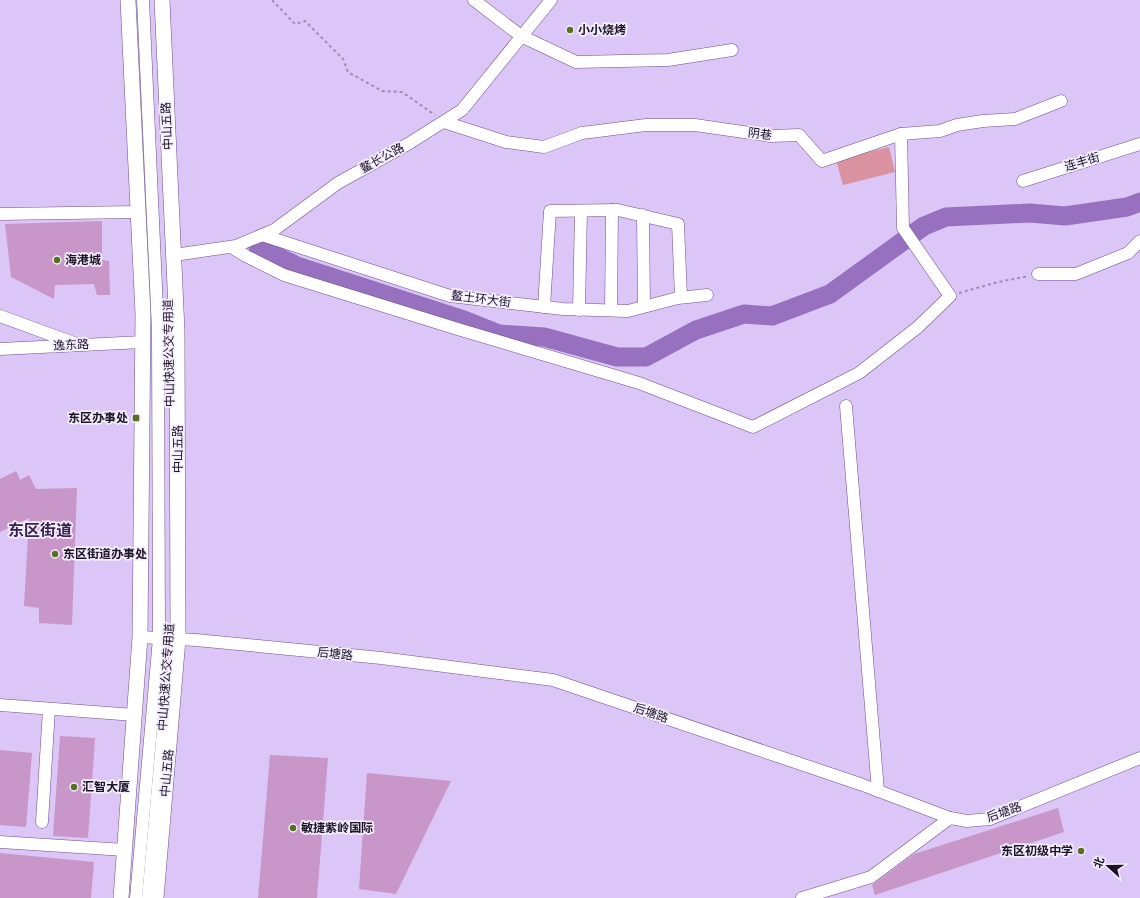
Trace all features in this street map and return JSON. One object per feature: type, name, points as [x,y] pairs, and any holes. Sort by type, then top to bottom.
[{"type":"main road","points":[[121,898],[140,637],[143,342],[128,0]]},
{"type":"main road","name":"中山五路","points":[[156,898],[169,639],[177,332],[162,0]]},
{"type":"street","name":"中山快速公交专用道","points":[[136,898],[169,639],[158,331],[143,0]]},
{"type":"street","name":"中山快速公交专用道","points":[[148,898],[169,639],[170,331],[155,0]]},
{"type":"street","points":[[474,0],[522,36],[576,62],[668,60],[732,50]]},
{"type":"street","name":"鳌长公路","points":[[174,255],[231,247],[274,230],[338,183],[408,144],[462,110],[551,0]]},
{"type":"street","name":"阴巷","points":[[444,122],[506,142],[544,147],[582,133],[646,125],[694,125],[771,136],[799,135],[822,162],[901,134],[940,131],[957,125],[983,121],[1015,119],[1061,101]]},
{"type":"street","points":[[231,247],[284,275],[639,383],[753,427],[859,373],[918,327],[950,296],[902,228],[901,134]]},
{"type":"street","name":"连丰街","points":[[1023,181],[1140,144]]},
{"type":"street","points":[[611,310],[612,210]]},
{"type":"street","points":[[544,307],[550,211],[612,210],[643,215],[678,224],[681,297]]},
{"type":"street","points":[[580,211],[580,310]]},
{"type":"street","points":[[0,214],[138,212]]},
{"type":"street","points":[[643,215],[644,306]]},
{"type":"street","name":"鳌土环大街","points":[[262,235],[450,296],[544,307],[580,310],[628,311],[681,297],[707,295]]},
{"type":"street","points":[[1038,274],[1076,274],[1128,253],[1140,241]]},
{"type":"street","points":[[0,316],[79,344]]},
{"type":"street","name":"逸东路","points":[[0,349],[143,342]]},
{"type":"street","points":[[846,406],[878,791]]},
{"type":"street","name":"后塘路","points":[[140,637],[381,658],[553,680],[878,791],[950,818],[967,821],[990,819],[1138,762]]},
{"type":"street","points":[[0,705],[135,715]]},
{"type":"street","points":[[42,822],[49,709]]},
{"type":"street","points":[[802,898],[871,877],[950,818]]},
{"type":"street","points":[[0,842],[125,850]]},
{"type":"path","points":[[272,0],[295,24],[305,21],[343,58],[348,72],[382,91],[402,92],[444,122]]},
{"type":"path","points":[[950,296],[998,282],[1038,274]]},
{"type":"shaded area","points":[[889,147],[895,172],[843,185],[836,160]]},
{"type":"building","name":"海港城","points":[[102,221],[102,260],[109,261],[110,295],[97,295],[94,284],[55,285],[54,299],[11,277],[5,224]]},
{"type":"building","points":[[16,471],[20,480],[29,475],[36,489],[77,488],[72,625],[39,623],[39,608],[24,606],[29,518],[0,532],[0,479]]},
{"type":"building","name":"汇智大厦","points":[[60,736],[95,738],[88,838],[53,836]]},
{"type":"building","points":[[0,750],[32,753],[26,827],[0,825]]},
{"type":"building","name":"敏捷紫岭国际","points":[[270,755],[328,758],[317,898],[258,898]]},
{"type":"building","points":[[367,773],[451,781],[396,894],[359,889]]},
{"type":"building","points":[[1058,808],[1064,832],[875,895],[872,885],[914,854]]},
{"type":"building","points":[[0,853],[94,862],[91,898],[0,898]]},
{"type":"waterway","points":[[258,247],[297,266],[464,320],[499,334],[544,337],[617,357],[646,357],[696,330],[744,314],[772,316],[830,294],[924,226],[946,217],[1030,213],[1065,216],[1127,207],[1140,202]]},
{"type":"place","name":"小小烧烤","points":[[570,30]]},
{"type":"place","name":"海港城","points":[[57,260]]},
{"type":"place","name":"东区办事处","points":[[136,418]]},
{"type":"place","name":"东区街道办事处","points":[[55,554]]},
{"type":"place","name":"汇智大厦","points":[[74,787]]},
{"type":"place","name":"敏捷紫岭国际","points":[[293,828]]},
{"type":"place","name":"东区初级中学","points":[[1081,851]]},
{"type":"district","name":"东区街道","points":[[40,530]]}]
